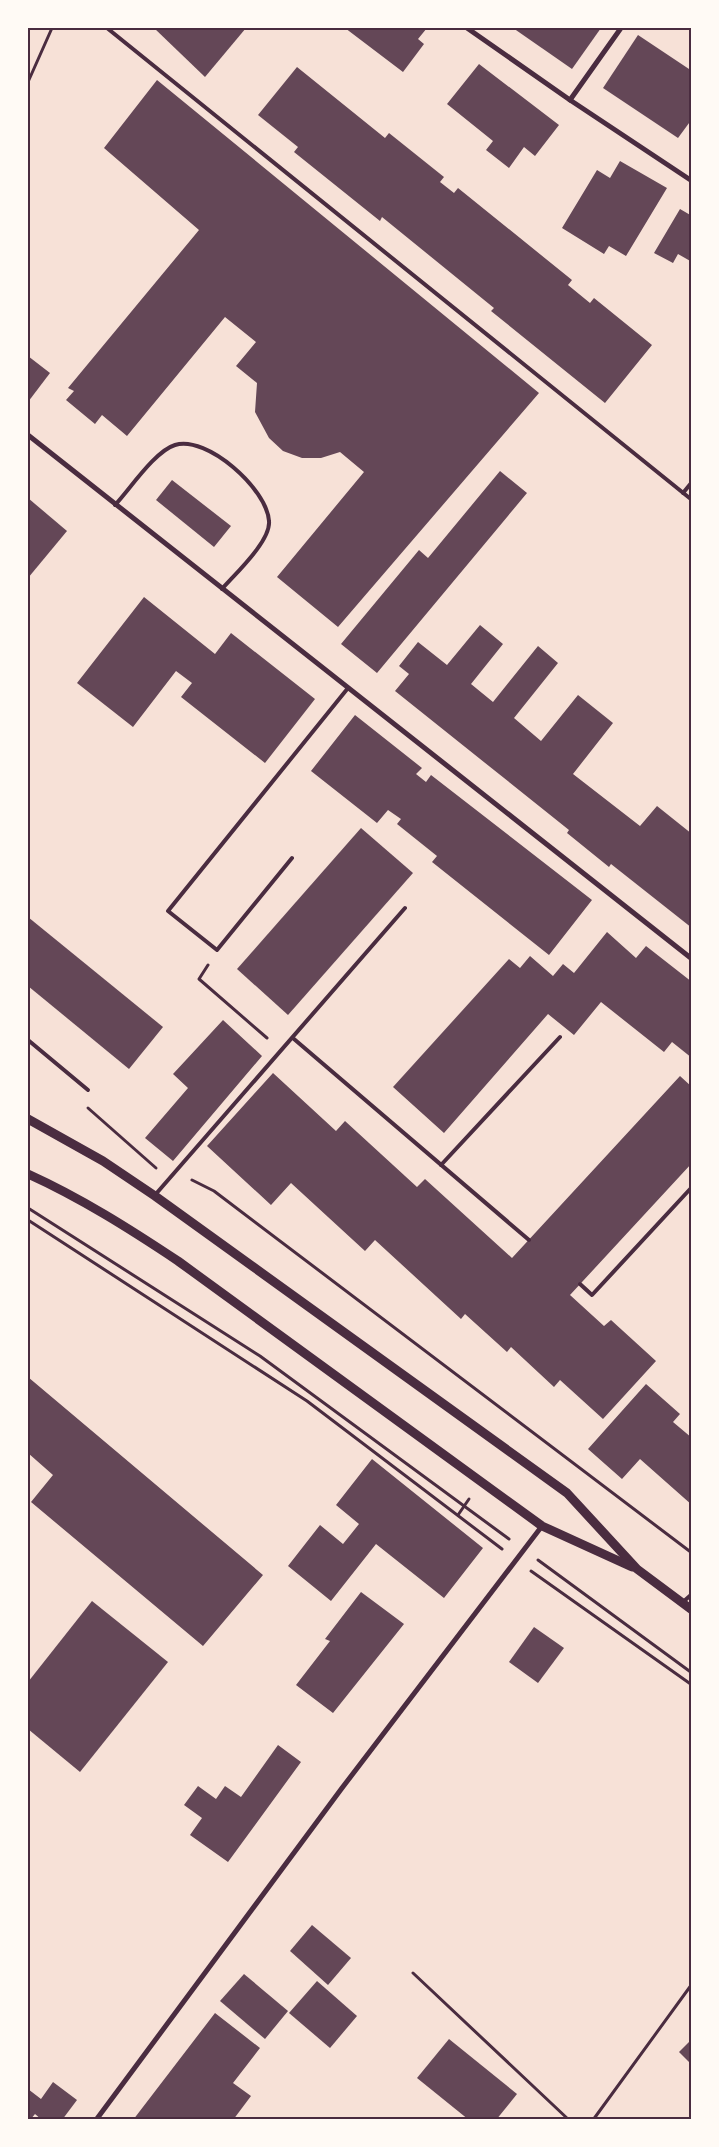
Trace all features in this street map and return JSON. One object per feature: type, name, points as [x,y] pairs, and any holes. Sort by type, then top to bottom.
[{"type":"street","points":[[467,28],[570,100],[692,181]]},
{"type":"street","points":[[570,100],[620,28]]},
{"type":"street","points":[[28,435],[692,959]]},
{"type":"street","points":[[28,1119],[103,1161],[155,1196],[567,1493],[637,1569],[692,1610]]},
{"type":"street","points":[[28,1174],[52,1185],[124,1225],[178,1261],[542,1526],[637,1569]]},
{"type":"street","points":[[96,2120],[342,1788],[542,1526]]},
{"type":"lane","points":[[107,28],[692,500]]},
{"type":"lane","points":[[116,505],[158,457],[175,445],[198,447],[233,465],[259,494],[270,522],[264,540],[222,589]]},
{"type":"lane","points":[[683,493],[692,482]]},
{"type":"lane","points":[[292,858],[217,950],[168,911],[348,688]]},
{"type":"lane","points":[[155,1196],[294,1039],[405,908]]},
{"type":"lane","points":[[441,1166],[560,1037]]},
{"type":"lane","points":[[294,1039],[529,1240]]},
{"type":"lane","points":[[28,1040],[88,1090]]},
{"type":"lane","points":[[580,1284],[592,1295],[692,1187]]},
{"type":"lane","points":[[682,1603],[692,1594]]},
{"type":"path","points":[[28,82],[52,28]]},
{"type":"path","points":[[217,950],[199,979],[283,1051]]},
{"type":"path","points":[[87,1107],[168,1180]]},
{"type":"path","points":[[176,1171],[214,1191],[692,1553]]},
{"type":"path","points":[[28,1208],[260,1356],[692,1673]]},
{"type":"path","points":[[28,1220],[307,1401],[516,1560],[692,1685]]},
{"type":"path","points":[[413,1973],[569,2120]]},
{"type":"path","points":[[593,2120],[692,1984]]},
{"type":"building","points":[[154,28],[246,28],[205,77]]},
{"type":"building","points":[[345,28],[427,28],[418,39],[424,44],[403,72]]},
{"type":"building","points":[[513,28],[601,28],[572,69]]},
{"type":"building","points":[[638,35],[692,71],[692,119],[678,138],[603,88]]},
{"type":"building","points":[[479,64],[559,125],[535,156],[524,147],[509,168],[486,150],[493,141],[447,104]]},
{"type":"building","points":[[297,67],[385,138],[389,133],[444,177],[440,182],[454,193],[458,188],[572,280],[568,285],[590,303],[594,298],[652,345],[605,403],[491,311],[494,308],[382,217],[380,221],[294,152],[298,147],[258,115]]},
{"type":"building","points":[[157,80],[539,393],[338,627],[277,577],[364,472],[340,452],[321,458],[302,458],[283,451],[269,438],[255,412],[257,383],[236,366],[256,342],[225,317],[127,436],[102,415],[95,424],[66,400],[74,391],[68,388],[199,230],[104,148]]},
{"type":"building","points":[[620,161],[667,188],[626,256],[609,246],[604,254],[562,228],[597,170],[610,178]]},
{"type":"building","points":[[680,209],[692,216],[692,262],[678,254],[673,263],[654,253]]},
{"type":"building","points":[[28,356],[50,373],[28,402]]},
{"type":"building","points":[[500,471],[527,493],[377,673],[341,644],[419,550],[428,558]]},
{"type":"building","points":[[172,480],[231,526],[214,547],[156,500]]},
{"type":"building","points":[[28,498],[67,531],[28,578]]},
{"type":"building","points":[[144,597],[215,654],[231,633],[315,699],[265,763],[181,697],[192,683],[176,671],[133,727],[77,683]]},
{"type":"building","points":[[480,625],[503,644],[471,684],[493,702],[538,646],[558,663],[514,718],[541,741],[578,695],[613,723],[573,774],[640,826],[657,806],[692,834],[692,928],[611,864],[609,867],[567,833],[569,830],[395,691],[409,674],[399,666],[418,642],[447,665]]},
{"type":"building","points":[[355,715],[422,768],[416,774],[426,782],[431,775],[592,900],[549,955],[432,862],[437,856],[397,824],[401,819],[388,810],[377,823],[311,771]]},
{"type":"building","points":[[361,828],[413,873],[288,1015],[237,969]]},
{"type":"building","points":[[28,917],[163,1027],[129,1069],[28,986]]},
{"type":"building","points":[[607,932],[636,958],[646,946],[692,982],[692,1058],[672,1042],[664,1052],[601,1002],[574,1035],[548,1014],[444,1133],[393,1087],[509,959],[520,968],[530,956],[553,976],[563,964],[574,973]]},
{"type":"building","points":[[223,1020],[262,1056],[173,1161],[145,1138],[188,1088],[173,1074]]},
{"type":"building","points":[[273,1073],[336,1131],[345,1121],[417,1187],[425,1179],[512,1258],[680,1076],[692,1087],[692,1163],[570,1295],[604,1326],[611,1320],[656,1361],[603,1419],[560,1380],[554,1387],[511,1347],[507,1352],[465,1314],[461,1319],[375,1240],[365,1251],[291,1183],[271,1205],[207,1146]]},
{"type":"building","points":[[28,1377],[263,1575],[203,1646],[31,1502],[53,1475],[28,1453]]},
{"type":"building","points":[[646,1384],[680,1414],[673,1422],[692,1438],[692,1505],[640,1459],[622,1479],[588,1449]]},
{"type":"building","points":[[372,1459],[483,1548],[444,1598],[376,1544],[331,1601],[288,1566],[320,1525],[343,1544],[359,1524],[336,1505]]},
{"type":"building","points":[[361,1592],[404,1624],[333,1713],[296,1685],[330,1641],[325,1639]]},
{"type":"building","points":[[92,1601],[168,1662],[80,1772],[28,1729],[28,1682]]},
{"type":"building","points":[[534,1627],[564,1648],[538,1683],[509,1662]]},
{"type":"building","points":[[278,1745],[301,1762],[228,1862],[190,1835],[202,1818],[184,1805],[198,1786],[216,1799],[225,1786],[241,1797]]},
{"type":"building","points":[[312,1925],[351,1958],[328,1985],[290,1951]]},
{"type":"building","points":[[244,1974],[288,2011],[265,2039],[220,2001]]},
{"type":"building","points":[[317,1981],[357,2016],[330,2048],[289,2013]]},
{"type":"building","points":[[215,2013],[260,2048],[233,2083],[251,2096],[233,2120],[133,2120]]},
{"type":"building","points":[[449,2039],[517,2094],[496,2120],[469,2120],[417,2078]]},
{"type":"building","points":[[692,2039],[692,2065],[679,2052]]},
{"type":"building","points":[[53,2082],[77,2100],[62,2120],[42,2120],[35,2114],[28,2120],[28,2089],[41,2099]]}]
